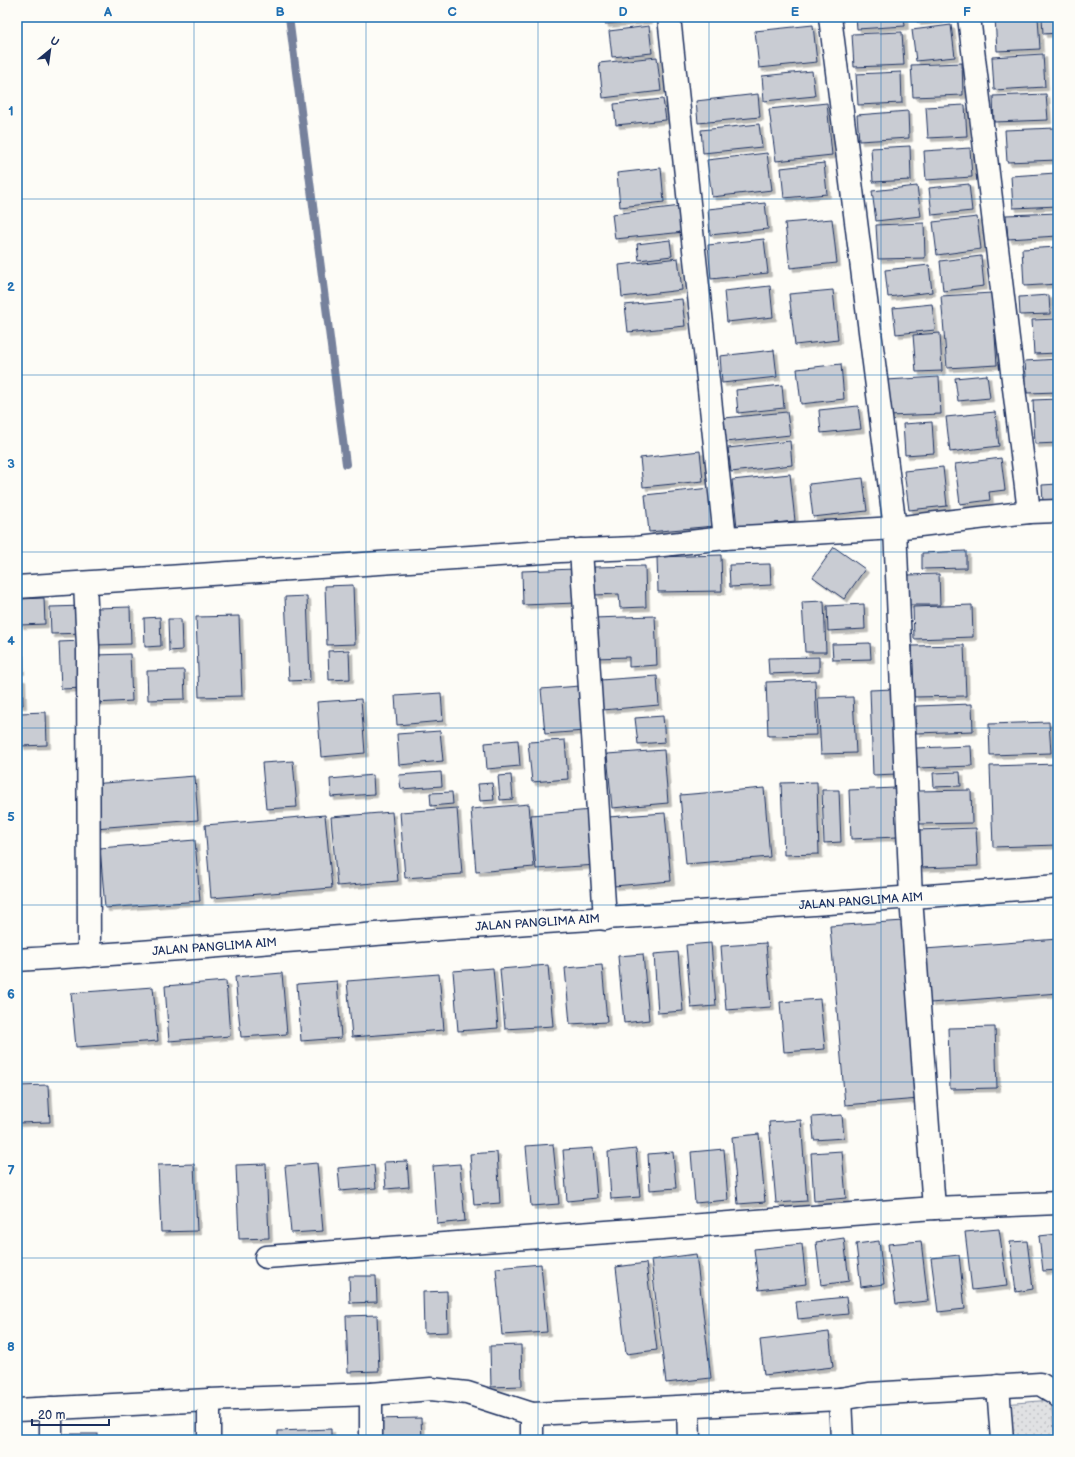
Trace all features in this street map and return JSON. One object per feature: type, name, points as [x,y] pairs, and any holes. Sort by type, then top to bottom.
[{"type":"street","points":[[669,17],[724,538]]},
{"type":"street","points":[[830,17],[895,528],[911,898],[934,1208]]},
{"type":"street","points":[[969,17],[1029,512]]},
{"type":"street","points":[[17,587],[290,568],[636,548],[724,538],[895,528],[1029,512],[1058,511]]},
{"type":"street","points":[[581,550],[605,919]]},
{"type":"street","points":[[85,583],[88,655],[89,956]]},
{"type":"street","name":"JALAN PANGLIMA AIM","points":[[17,960],[89,956],[442,929],[911,898],[1058,886]]},
{"type":"street","points":[[266,1257],[934,1208],[1058,1203]]},
{"type":"street","points":[[17,1410],[209,1400],[371,1394],[431,1389],[467,1392],[532,1414],[840,1399],[869,1394],[1040,1384],[1058,1396]]},
{"type":"street","points":[[998,1386],[1002,1440]]},
{"type":"street","points":[[371,1394],[371,1440]]},
{"type":"street","points":[[840,1399],[842,1440]]},
{"type":"street","points":[[209,1400],[209,1440]]},
{"type":"street","points":[[688,1407],[688,1440]]},
{"type":"street","points":[[51,1408],[51,1440]]},
{"type":"street","points":[[532,1414],[532,1440]]},
{"type":"shaded area","points":[[1051,1400],[1055,1440],[1008,1440],[1004,1404]]},
{"type":"building","points":[[604,17],[649,17],[649,20],[605,24]]},
{"type":"building","points":[[856,17],[904,17],[905,26],[857,29]]},
{"type":"building","points":[[917,17],[940,17],[940,20],[917,22]]},
{"type":"building","points":[[995,17],[1038,17],[1040,49],[997,51]]},
{"type":"building","points":[[1042,17],[1058,17],[1058,33],[1043,34]]},
{"type":"building","points":[[813,25],[817,62],[759,68],[755,31]]},
{"type":"building","points":[[951,25],[955,57],[916,61],[912,30]]},
{"type":"building","points":[[649,26],[652,53],[612,57],[609,31]]},
{"type":"building","points":[[902,32],[904,65],[854,67],[852,34]]},
{"type":"building","points":[[1054,42],[1058,42],[1058,65],[1055,66]]},
{"type":"building","points":[[1043,54],[1045,87],[994,90],[992,57]]},
{"type":"building","points":[[657,57],[661,91],[603,98],[599,63]]},
{"type":"building","points":[[962,63],[963,95],[913,97],[911,65]]},
{"type":"building","points":[[812,71],[815,96],[764,101],[762,76]]},
{"type":"building","points":[[901,72],[902,103],[858,105],[856,74]]},
{"type":"building","points":[[1055,72],[1058,72],[1058,106],[1057,106]]},
{"type":"building","points":[[758,94],[760,117],[698,123],[696,101]]},
{"type":"building","points":[[1046,94],[1048,120],[994,122],[993,96]]},
{"type":"building","points":[[663,99],[666,120],[616,125],[614,104]]},
{"type":"building","points":[[827,103],[832,155],[776,161],[769,109]]},
{"type":"building","points":[[965,105],[967,136],[928,138],[926,107]]},
{"type":"building","points":[[908,111],[909,138],[859,141],[857,115]]},
{"type":"building","points":[[759,124],[762,147],[703,153],[701,130]]},
{"type":"building","points":[[1055,128],[1057,160],[1007,162],[1005,130]]},
{"type":"building","points":[[910,146],[911,180],[873,182],[871,148]]},
{"type":"building","points":[[970,148],[972,177],[926,180],[924,151]]},
{"type":"building","points":[[767,153],[772,190],[712,197],[707,160]]},
{"type":"building","points":[[824,163],[827,194],[784,198],[781,168]]},
{"type":"building","points":[[661,168],[664,202],[620,207],[617,173]]},
{"type":"building","points":[[1056,173],[1058,206],[1013,208],[1011,176]]},
{"type":"building","points":[[969,184],[972,211],[932,215],[929,188]]},
{"type":"building","points":[[917,186],[921,216],[876,221],[872,191]]},
{"type":"building","points":[[765,203],[768,229],[710,235],[708,209]]},
{"type":"building","points":[[681,206],[684,232],[615,239],[612,214]]},
{"type":"building","points":[[1058,213],[1058,236],[1008,239],[1006,215]]},
{"type":"building","points":[[977,217],[981,249],[937,255],[933,222]]},
{"type":"building","points":[[832,219],[837,263],[790,268],[785,223]]},
{"type":"building","points":[[924,223],[925,258],[878,259],[876,225]]},
{"type":"building","points":[[764,239],[768,273],[711,279],[708,245]]},
{"type":"building","points":[[670,240],[672,256],[639,260],[637,244]]},
{"type":"building","points":[[1058,247],[1058,284],[1024,286],[1022,249]]},
{"type":"building","points":[[981,256],[984,286],[943,291],[940,261]]},
{"type":"building","points":[[678,258],[682,290],[622,297],[619,265]]},
{"type":"building","points":[[929,265],[932,292],[888,297],[885,270]]},
{"type":"building","points":[[770,286],[773,317],[727,322],[724,291]]},
{"type":"building","points":[[833,290],[838,340],[795,345],[789,294]]},
{"type":"building","points":[[992,293],[997,365],[947,368],[941,296]]},
{"type":"building","points":[[1049,295],[1050,314],[1020,315],[1019,297]]},
{"type":"building","points":[[682,299],[685,326],[628,332],[625,305]]},
{"type":"building","points":[[932,304],[935,330],[896,334],[893,308]]},
{"type":"building","points":[[1058,319],[1058,353],[1034,354],[1032,320]]},
{"type":"building","points":[[940,333],[942,371],[916,372],[913,335]]},
{"type":"building","points":[[774,350],[777,377],[722,383],[720,356]]},
{"type":"building","points":[[1058,359],[1058,392],[1027,393],[1025,361]]},
{"type":"building","points":[[841,364],[844,399],[801,404],[797,369]]},
{"type":"building","points":[[987,375],[990,398],[958,401],[955,378]]},
{"type":"building","points":[[939,377],[941,414],[888,416],[886,380]]},
{"type":"building","points":[[782,385],[784,408],[738,413],[736,390]]},
{"type":"building","points":[[1058,399],[1058,443],[1035,444],[1033,400]]},
{"type":"building","points":[[858,406],[861,429],[821,433],[819,410]]},
{"type":"building","points":[[787,412],[790,435],[726,442],[724,418]]},
{"type":"building","points":[[995,412],[999,446],[950,452],[946,417]]},
{"type":"building","points":[[932,422],[934,453],[905,455],[903,424]]},
{"type":"building","points":[[790,441],[792,465],[731,472],[728,448]]},
{"type":"building","points":[[700,451],[703,481],[643,487],[640,458]]},
{"type":"building","points":[[1001,458],[1005,490],[989,492],[990,500],[960,504],[955,464]]},
{"type":"building","points":[[943,467],[947,506],[909,510],[904,471]]},
{"type":"building","points":[[790,474],[795,521],[737,527],[732,480]]},
{"type":"building","points":[[863,478],[867,511],[813,517],[809,484]]},
{"type":"building","points":[[1058,484],[1058,502],[1043,503],[1042,485]]},
{"type":"building","points":[[710,488],[714,526],[649,532],[645,495]]},
{"type":"building","points":[[834,547],[865,569],[844,599],[813,577]]},
{"type":"building","points":[[966,551],[966,568],[922,569],[922,553]]},
{"type":"building","points":[[721,555],[722,591],[658,592],[657,557]]},
{"type":"building","points":[[770,564],[771,585],[730,587],[729,565]]},
{"type":"building","points":[[645,566],[646,607],[620,608],[619,594],[595,595],[594,567]]},
{"type":"building","points":[[575,569],[576,603],[523,605],[522,571]]},
{"type":"building","points":[[939,574],[940,605],[908,605],[907,575]]},
{"type":"building","points":[[353,585],[355,644],[327,645],[325,586]]},
{"type":"building","points":[[307,596],[310,680],[289,681],[285,597]]},
{"type":"building","points":[[44,598],[45,624],[20,625],[19,599]]},
{"type":"building","points":[[824,601],[826,652],[805,652],[802,602]]},
{"type":"building","points":[[864,604],[865,629],[828,631],[827,606]]},
{"type":"building","points":[[972,605],[973,637],[914,639],[913,607]]},
{"type":"building","points":[[84,606],[85,633],[51,634],[50,607]]},
{"type":"building","points":[[130,607],[131,644],[97,645],[96,608]]},
{"type":"building","points":[[239,616],[242,696],[199,697],[196,617]]},
{"type":"building","points":[[655,616],[657,665],[629,667],[629,657],[594,658],[593,618]]},
{"type":"building","points":[[160,617],[161,646],[145,647],[144,618]]},
{"type":"building","points":[[168,619],[181,619],[182,650],[169,651]]},
{"type":"building","points":[[83,641],[85,688],[61,689],[59,642]]},
{"type":"building","points":[[870,643],[871,659],[833,660],[832,644]]},
{"type":"building","points":[[964,645],[966,696],[914,697],[912,646]]},
{"type":"building","points":[[349,650],[350,679],[329,680],[328,651]]},
{"type":"building","points":[[17,652],[20,652],[21,671],[17,671]]},
{"type":"building","points":[[130,654],[132,701],[95,703],[94,655]]},
{"type":"building","points":[[819,657],[819,672],[769,674],[768,658]]},
{"type":"building","points":[[184,670],[185,699],[148,700],[147,671]]},
{"type":"building","points":[[657,676],[659,705],[603,710],[600,680]]},
{"type":"building","points":[[17,678],[22,678],[23,705],[17,705]]},
{"type":"building","points":[[815,680],[817,735],[768,736],[766,682]]},
{"type":"building","points":[[580,686],[584,731],[545,734],[541,689]]},
{"type":"building","points":[[893,689],[896,774],[873,775],[870,690]]},
{"type":"building","points":[[441,693],[443,721],[397,725],[395,696]]},
{"type":"building","points":[[853,697],[856,753],[821,754],[818,698]]},
{"type":"building","points":[[361,699],[365,753],[321,757],[317,702]]},
{"type":"building","points":[[972,704],[973,731],[916,733],[916,706]]},
{"type":"building","points":[[46,712],[47,745],[21,746],[20,713]]},
{"type":"building","points":[[663,716],[665,742],[638,744],[635,718]]},
{"type":"building","points":[[1054,720],[1058,720],[1058,755],[1056,755]]},
{"type":"building","points":[[1049,722],[1051,753],[990,755],[989,724]]},
{"type":"building","points":[[440,731],[443,761],[399,765],[397,734]]},
{"type":"building","points":[[518,740],[520,766],[487,769],[485,743]]},
{"type":"building","points":[[565,740],[568,779],[532,782],[528,742]]},
{"type":"building","points":[[971,746],[972,766],[917,768],[916,748]]},
{"type":"building","points":[[664,750],[668,803],[612,808],[607,754]]},
{"type":"building","points":[[293,761],[297,807],[266,809],[262,763]]},
{"type":"building","points":[[1058,764],[1058,845],[993,847],[990,766]]},
{"type":"building","points":[[441,772],[442,786],[401,789],[399,775]]},
{"type":"building","points":[[960,772],[961,786],[934,787],[933,773]]},
{"type":"building","points":[[373,775],[374,794],[331,797],[330,779]]},
{"type":"building","points":[[511,775],[513,799],[500,800],[498,776]]},
{"type":"building","points":[[195,776],[198,820],[95,828],[91,784]]},
{"type":"building","points":[[817,782],[819,854],[784,855],[781,783]]},
{"type":"building","points":[[492,783],[494,800],[480,801],[478,784]]},
{"type":"building","points":[[764,788],[770,857],[686,864],[680,795]]},
{"type":"building","points":[[895,788],[897,837],[851,839],[849,790]]},
{"type":"building","points":[[822,790],[839,790],[841,842],[824,843]]},
{"type":"building","points":[[971,790],[972,823],[919,824],[918,791]]},
{"type":"building","points":[[452,792],[453,804],[431,806],[430,793]]},
{"type":"building","points":[[529,804],[534,867],[476,872],[471,809]]},
{"type":"building","points":[[457,808],[462,874],[405,878],[400,812]]},
{"type":"building","points":[[592,810],[597,865],[536,869],[531,815]]},
{"type":"building","points":[[392,812],[398,881],[337,886],[331,817]]},
{"type":"building","points":[[665,813],[671,881],[614,886],[608,817]]},
{"type":"building","points":[[325,815],[332,888],[211,898],[205,825]]},
{"type":"building","points":[[976,828],[978,866],[919,868],[917,830]]},
{"type":"building","points":[[195,840],[200,901],[105,908],[100,848]]},
{"type":"building","points":[[904,921],[919,1099],[845,1105],[830,926]]},
{"type":"building","points":[[1058,939],[1058,993],[930,1003],[925,949]]},
{"type":"building","points":[[711,943],[716,1006],[691,1008],[686,945]]},
{"type":"building","points":[[766,943],[771,1007],[726,1010],[721,946]]},
{"type":"building","points":[[678,952],[683,1011],[658,1013],[654,954]]},
{"type":"building","points":[[643,954],[649,1020],[624,1023],[618,956]]},
{"type":"building","points":[[548,965],[553,1026],[505,1029],[500,969]]},
{"type":"building","points":[[602,965],[607,1022],[570,1024],[565,968]]},
{"type":"building","points":[[493,968],[498,1028],[458,1031],[453,971]]},
{"type":"building","points":[[282,973],[287,1034],[241,1037],[235,977]]},
{"type":"building","points":[[439,974],[444,1030],[352,1037],[347,981]]},
{"type":"building","points":[[226,981],[230,1036],[169,1041],[165,986]]},
{"type":"building","points":[[337,981],[341,1038],[301,1041],[297,984]]},
{"type":"building","points":[[153,987],[158,1041],[76,1047],[71,993]]},
{"type":"building","points":[[820,999],[825,1049],[784,1052],[780,1002]]},
{"type":"building","points":[[995,1027],[997,1088],[950,1089],[948,1028]]},
{"type":"building","points":[[48,1085],[50,1122],[17,1123],[17,1086]]},
{"type":"building","points":[[842,1115],[844,1138],[814,1140],[812,1117]]},
{"type":"building","points":[[801,1120],[807,1201],[776,1203],[769,1122]]},
{"type":"building","points":[[759,1134],[765,1202],[738,1204],[732,1137]]},
{"type":"building","points":[[553,1144],[559,1204],[531,1206],[526,1146]]},
{"type":"building","points":[[593,1148],[597,1198],[567,1201],[563,1150]]},
{"type":"building","points":[[636,1149],[640,1197],[611,1199],[608,1152]]},
{"type":"building","points":[[724,1149],[728,1200],[695,1203],[691,1152]]},
{"type":"building","points":[[842,1151],[846,1198],[814,1201],[811,1153]]},
{"type":"building","points":[[497,1152],[500,1203],[474,1205],[470,1154]]},
{"type":"building","points":[[673,1152],[676,1188],[650,1190],[648,1154]]},
{"type":"building","points":[[407,1161],[409,1187],[386,1189],[384,1162]]},
{"type":"building","points":[[317,1163],[323,1231],[291,1233],[285,1166]]},
{"type":"building","points":[[194,1164],[197,1231],[161,1232],[158,1165]]},
{"type":"building","points":[[266,1164],[269,1238],[239,1239],[236,1165]]},
{"type":"building","points":[[460,1164],[465,1221],[437,1224],[433,1166]]},
{"type":"building","points":[[374,1165],[376,1188],[340,1191],[338,1168]]},
{"type":"building","points":[[999,1229],[1007,1286],[972,1290],[965,1232]]},
{"type":"building","points":[[1058,1234],[1058,1270],[1043,1271],[1039,1236]]},
{"type":"building","points":[[844,1238],[849,1281],[821,1285],[816,1242]]},
{"type":"building","points":[[879,1241],[884,1284],[861,1287],[856,1244]]},
{"type":"building","points":[[921,1241],[928,1301],[896,1304],[888,1244]]},
{"type":"building","points":[[1027,1241],[1033,1289],[1016,1292],[1010,1242]]},
{"type":"building","points":[[802,1244],[806,1284],[759,1290],[754,1249]]},
{"type":"building","points":[[696,1254],[711,1378],[666,1383],[651,1260]]},
{"type":"building","points":[[959,1255],[965,1309],[938,1312],[931,1258]]},
{"type":"building","points":[[646,1263],[657,1350],[626,1354],[616,1267]]},
{"type":"building","points":[[541,1264],[547,1332],[502,1335],[496,1268]]},
{"type":"building","points":[[349,1276],[376,1276],[377,1302],[350,1303]]},
{"type":"building","points":[[447,1291],[448,1332],[424,1333],[423,1292]]},
{"type":"building","points":[[846,1297],[848,1314],[798,1319],[796,1302]]},
{"type":"building","points":[[377,1315],[379,1371],[348,1372],[346,1316]]},
{"type":"building","points":[[829,1332],[833,1367],[764,1375],[760,1340]]},
{"type":"building","points":[[521,1345],[522,1386],[491,1387],[490,1346]]},
{"type":"building","points":[[421,1418],[422,1440],[376,1440],[375,1419]]},
{"type":"building","points":[[331,1429],[331,1440],[278,1440],[278,1431]]},
{"type":"building","points":[[65,1434],[98,1434],[98,1440],[65,1440]]},
{"type":"building","points":[[265,1437],[265,1440],[218,1440],[218,1439]]},
{"type":"waterway","points":[[289,17],[346,464]]}]
